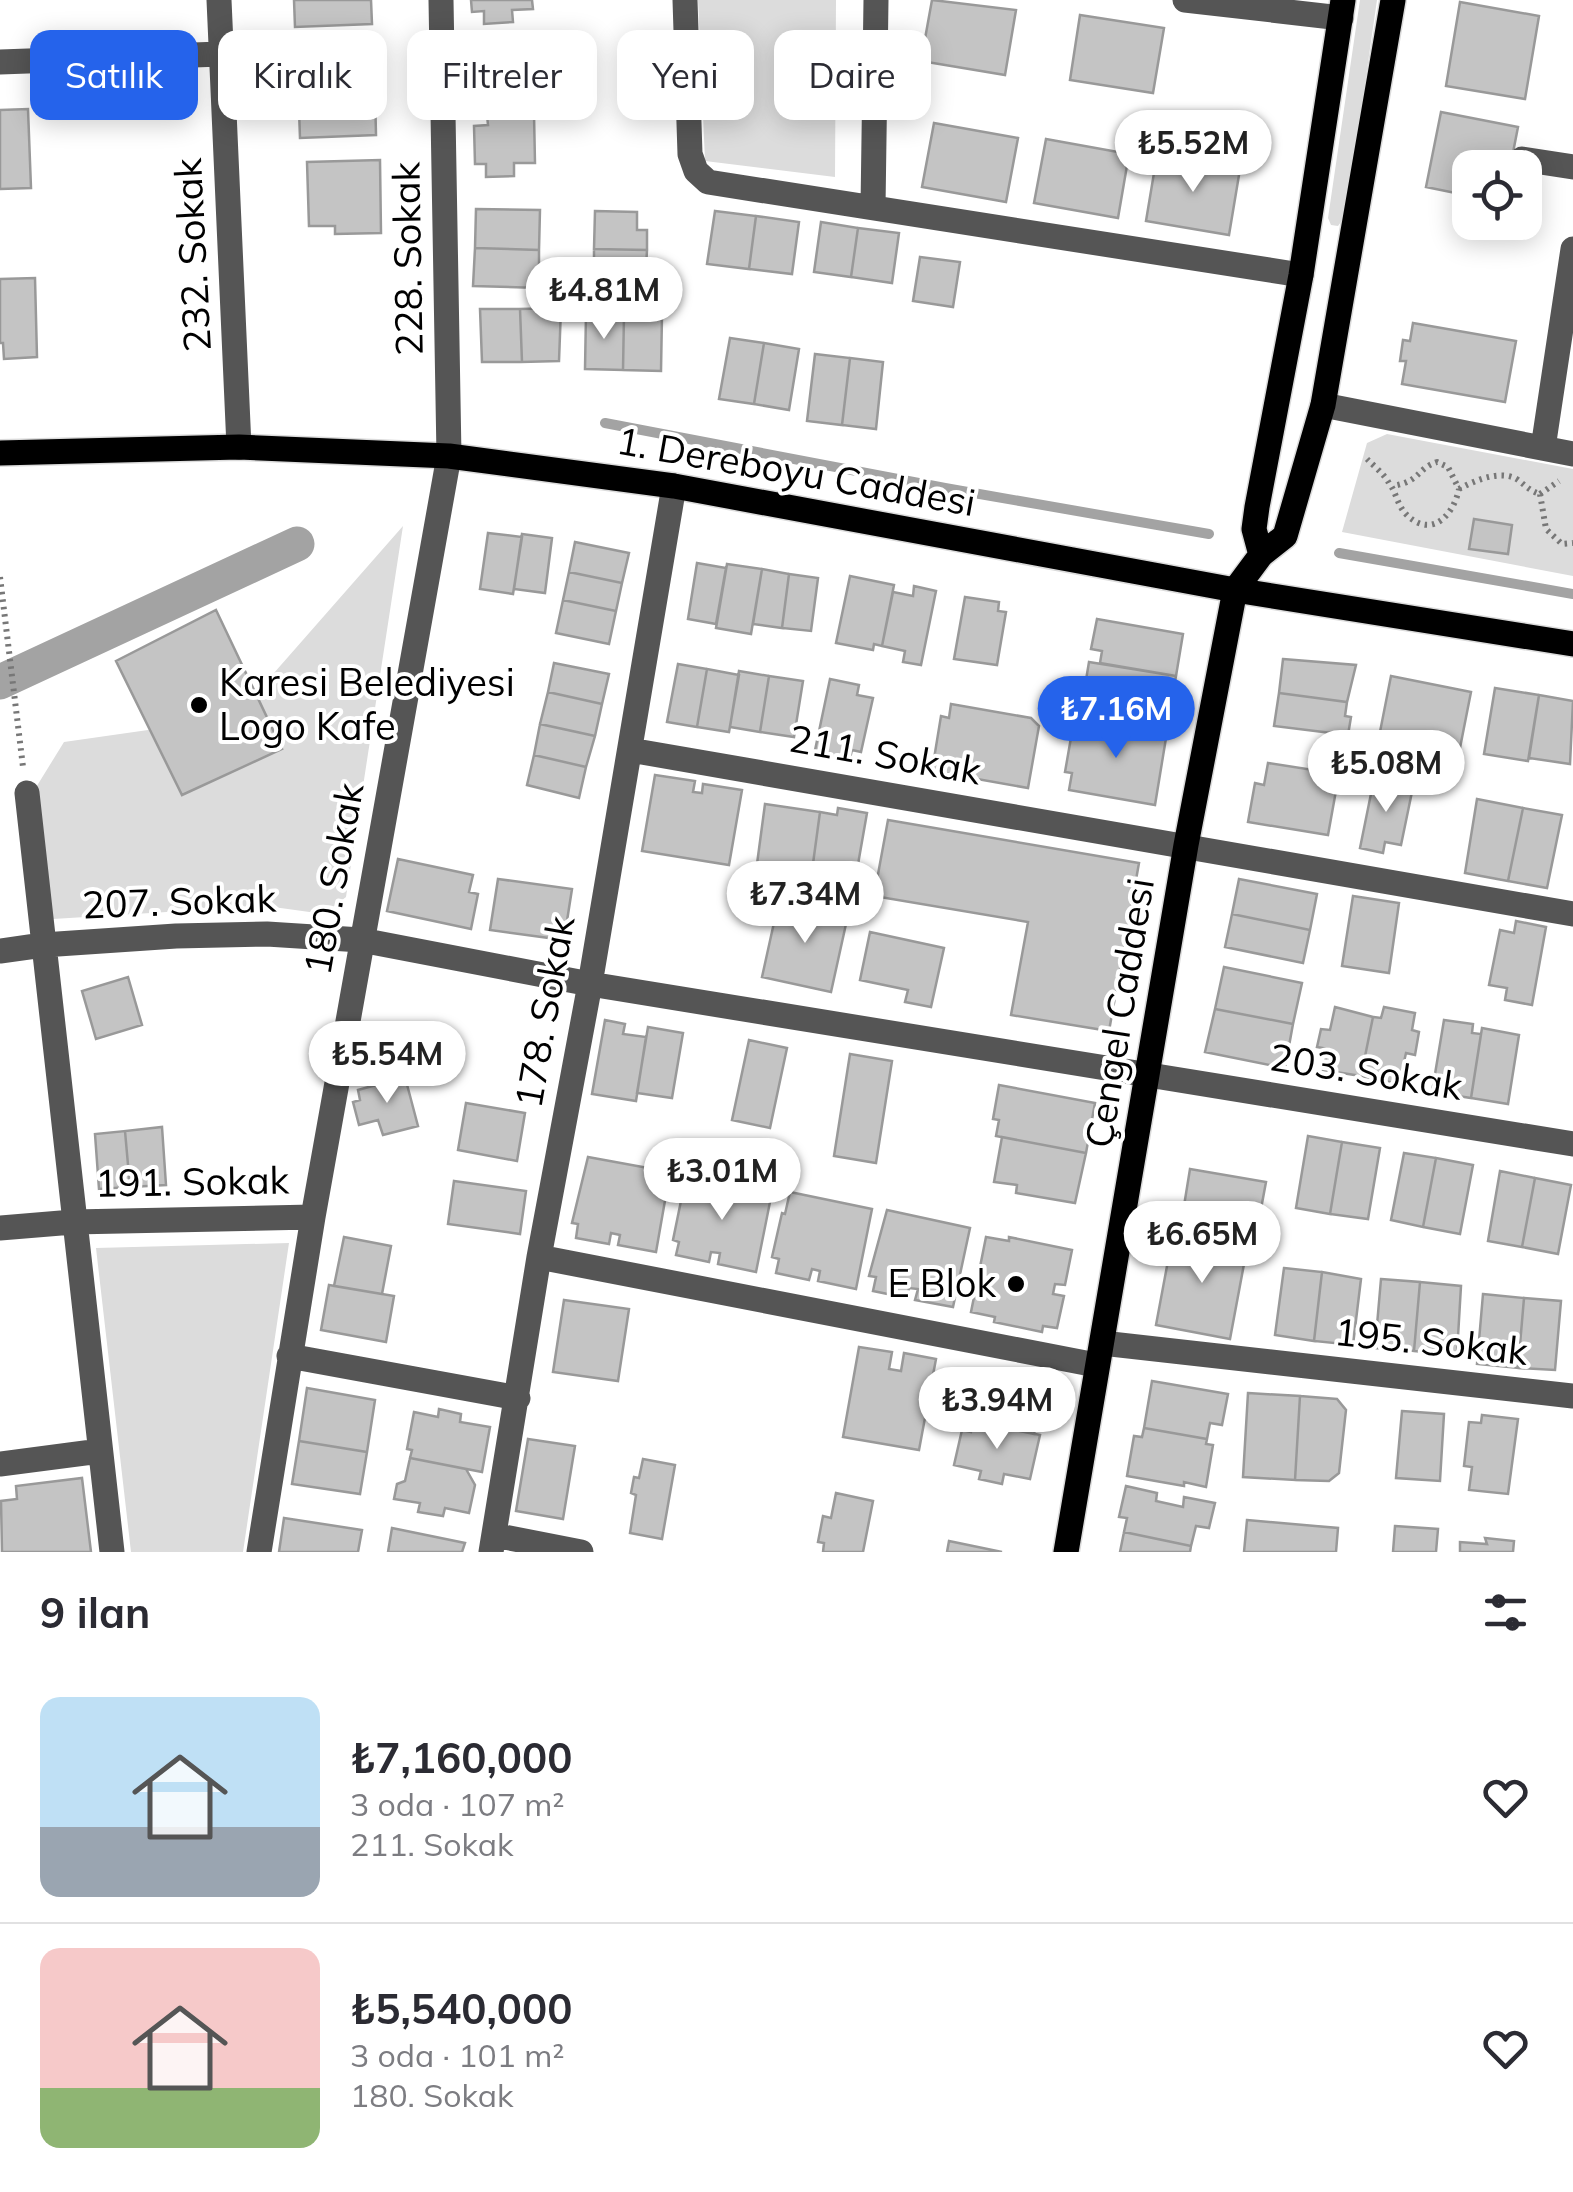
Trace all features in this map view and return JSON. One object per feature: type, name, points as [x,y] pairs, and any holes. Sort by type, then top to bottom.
[{"type":"main road","name":"Çengel Caddesi","points":[[1066,1552],[1186,845],[1235,590],[1261,555],[1285,536],[1323,405],[1393,0]]},
{"type":"main road","points":[[1261,555],[1254,528],[1301,276],[1342,9]]},
{"type":"main road","name":"1. Dereboyu Caddesi","points":[[0,453],[239,447],[449,456],[674,486],[1235,590],[1573,644]]},
{"type":"street","name":"232. Sokak","points":[[219,0],[221,30]]},
{"type":"street","name":"228. Sokak","points":[[441,0],[449,456]]},
{"type":"street","points":[[685,0],[690,154],[696,172],[708,182],[1301,276]]},
{"type":"street","points":[[873,207],[876,0]]},
{"type":"street","points":[[1185,0],[1342,9]]},
{"type":"street","points":[[0,62],[218,54]]},
{"type":"street","name":"232. Sokak","points":[[225,120],[239,447]]},
{"type":"street","points":[[1542,162],[1573,166]]},
{"type":"street","points":[[1543,448],[1573,249]]},
{"type":"street","points":[[1323,405],[1573,454]]},
{"type":"street","name":"180. Sokak","points":[[259,1552],[313,1216],[449,456]]},
{"type":"street","name":"178. Sokak","points":[[493,1544],[539,1257],[590,984],[674,486]]},
{"type":"street","name":"211. Sokak","points":[[630,750],[1573,914]]},
{"type":"street","points":[[26,793],[112,1552]]},
{"type":"street","name":"207. Sokak","points":[[0,951],[42,945],[267,934],[361,940],[590,984]]},
{"type":"street","name":"203. Sokak","points":[[590,984],[1573,1144]]},
{"type":"street","name":"191. Sokak","points":[[0,1228],[74,1222],[313,1216]]},
{"type":"street","name":"195. Sokak","points":[[539,1257],[1100,1354],[1573,1396]]},
{"type":"street","points":[[289,1356],[518,1398]]},
{"type":"street","points":[[0,1464],[100,1451]]},
{"type":"street","points":[[493,1544],[580,1552]]},
{"type":"path","points":[[1367,459],[1392,486],[1408,517],[1429,526],[1444,520],[1459,489],[1478,480],[1506,476],[1540,494]]},
{"type":"path","points":[[1392,486],[1414,481],[1437,462],[1448,467],[1459,489]]},
{"type":"path","points":[[1540,494],[1557,481],[1566,481]]},
{"type":"path","points":[[1540,494],[1546,529],[1562,544],[1573,543]]},
{"type":"path","points":[[0,577],[4,652],[21,750]]},
{"type":"shaded area","points":[[698,0],[836,0],[836,30],[774,30],[774,120],[835,120],[835,177],[705,161],[703,120],[754,120],[754,30],[699,30]]},
{"type":"shaded area","points":[[1360,0],[1377,0],[1346,215],[1338,226],[1331,225],[1328,218]]},
{"type":"shaded area","points":[[1387,434],[1573,469],[1573,576],[1342,532],[1367,443]]},
{"type":"shaded area","points":[[403,526],[346,897],[324,914],[266,906],[53,919],[35,789],[64,742],[148,730],[217,738]]},
{"type":"shaded area","points":[[289,1243],[243,1552],[131,1552],[96,1248]]},
{"type":"building","points":[[294,0],[371,0],[372,24],[295,27]]},
{"type":"building","points":[[471,0],[532,0],[533,9],[512,10],[513,22],[484,24],[484,11],[472,12]]},
{"type":"building","points":[[932,0],[1016,10],[1005,75],[931,63],[931,30],[927,30]]},
{"type":"building","points":[[1460,2],[1539,16],[1525,99],[1446,86]]},
{"type":"building","points":[[1080,15],[1164,28],[1153,93],[1070,80]]},
{"type":"building","points":[[28,109],[31,188],[0,189],[0,110]]},
{"type":"building","points":[[1441,112],[1518,127],[1514,150],[1452,150],[1452,192],[1426,187]]},
{"type":"building","points":[[299,120],[376,120],[376,135],[300,138]]},
{"type":"building","points":[[488,120],[534,120],[535,163],[514,163],[514,176],[486,177],[486,164],[475,164],[474,126],[488,125]]},
{"type":"building","points":[[934,123],[1018,138],[1006,202],[922,187]]},
{"type":"building","points":[[1046,139],[1129,154],[1118,218],[1034,203]]},
{"type":"building","points":[[1157,155],[1240,169],[1229,235],[1146,221]]},
{"type":"building","points":[[380,160],[381,233],[335,234],[335,226],[309,226],[307,162]]},
{"type":"building","points":[[476,209],[540,210],[539,250],[475,248]]},
{"type":"building","points":[[595,211],[637,212],[637,230],[647,230],[647,250],[594,249]]},
{"type":"building","points":[[715,211],[756,216],[749,269],[707,264]]},
{"type":"building","points":[[756,216],[799,222],[792,274],[749,269]]},
{"type":"building","points":[[821,222],[858,228],[851,277],[814,272]]},
{"type":"building","points":[[858,228],[899,233],[892,283],[851,277]]},
{"type":"building","points":[[475,248],[539,250],[539,288],[473,286]]},
{"type":"building","points":[[594,249],[647,250],[645,287],[594,287]]},
{"type":"building","points":[[920,257],[960,262],[953,307],[913,301]]},
{"type":"building","points":[[35,278],[37,357],[4,359],[0,343],[0,279]]},
{"type":"building","points":[[561,308],[559,361],[522,362],[520,309]]},
{"type":"building","points":[[480,309],[520,309],[522,362],[482,362]]},
{"type":"building","points":[[586,314],[624,315],[623,370],[585,369]]},
{"type":"building","points":[[624,315],[662,315],[661,371],[623,370]]},
{"type":"building","points":[[1413,323],[1516,341],[1505,402],[1402,384],[1406,361],[1400,361],[1403,340],[1410,341]]},
{"type":"building","points":[[730,338],[764,343],[754,404],[719,399]]},
{"type":"building","points":[[764,343],[799,349],[789,410],[754,404]]},
{"type":"building","points":[[815,354],[850,358],[842,425],[807,421]]},
{"type":"building","points":[[850,358],[883,362],[876,429],[842,425]]},
{"type":"building","points":[[1474,519],[1512,525],[1508,554],[1469,549]]},
{"type":"building","points":[[488,533],[522,537],[513,594],[480,589]]},
{"type":"building","points":[[522,534],[552,538],[545,593],[514,589]]},
{"type":"building","points":[[575,542],[629,553],[622,583],[569,572]]},
{"type":"building","points":[[697,563],[726,568],[716,624],[688,619]]},
{"type":"building","points":[[727,564],[762,569],[751,634],[716,628]]},
{"type":"building","points":[[762,569],[789,574],[782,628],[753,624]]},
{"type":"building","points":[[569,572],[622,583],[616,611],[563,600]]},
{"type":"building","points":[[789,574],[818,578],[811,631],[782,628]]},
{"type":"building","points":[[850,576],[894,585],[882,646],[874,644],[873,650],[836,643]]},
{"type":"building","points":[[914,586],[936,591],[921,665],[903,662],[905,651],[882,646],[893,592],[913,596]]},
{"type":"building","points":[[965,597],[999,602],[998,611],[1006,612],[997,665],[954,659]]},
{"type":"building","points":[[563,600],[616,611],[609,644],[556,633]]},
{"type":"building","name":"Karesi Belediyesi Logo Kafe","points":[[216,610],[282,749],[182,795],[116,661]]},
{"type":"building","points":[[1097,619],[1183,634],[1176,676],[1100,663],[1102,651],[1091,649]]},
{"type":"building","points":[[1283,659],[1356,665],[1347,702],[1279,693]]},
{"type":"building","points":[[1089,662],[1176,676],[1169,713],[1083,698]]},
{"type":"building","points":[[554,663],[609,674],[602,704],[548,692]]},
{"type":"building","points":[[678,664],[707,669],[697,727],[667,722]]},
{"type":"building","points":[[707,669],[739,675],[729,732],[697,727]]},
{"type":"building","points":[[739,671],[769,676],[760,732],[730,727]]},
{"type":"building","points":[[769,676],[803,681],[794,737],[760,732]]},
{"type":"building","points":[[1391,676],[1471,692],[1458,758],[1378,742]]},
{"type":"building","points":[[830,679],[859,685],[857,695],[873,698],[861,752],[852,750],[849,762],[814,755]]},
{"type":"building","points":[[1495,688],[1539,695],[1528,761],[1484,754]]},
{"type":"building","points":[[548,692],[602,704],[595,736],[540,724]]},
{"type":"building","points":[[1279,693],[1347,702],[1345,716],[1351,717],[1348,735],[1274,726]]},
{"type":"building","points":[[1539,695],[1573,701],[1570,764],[1529,758]]},
{"type":"building","points":[[951,704],[1031,718],[1039,726],[1028,788],[932,771],[941,716],[949,718]]},
{"type":"building","points":[[1082,718],[1167,732],[1155,805],[1069,790],[1072,773],[1065,772],[1072,732],[1080,733]]},
{"type":"building","points":[[540,724],[595,736],[586,767],[534,755]]},
{"type":"building","points":[[534,755],[586,767],[579,798],[527,785]]},
{"type":"building","points":[[1268,763],[1339,774],[1328,835],[1248,822],[1255,783],[1264,785]]},
{"type":"building","points":[[655,775],[695,781],[693,792],[702,793],[703,784],[742,790],[729,865],[642,851]]},
{"type":"building","points":[[1374,779],[1413,787],[1401,845],[1385,842],[1383,853],[1360,848]]},
{"type":"building","points":[[1477,799],[1523,808],[1508,881],[1465,873]]},
{"type":"building","points":[[765,804],[820,812],[812,871],[757,864]]},
{"type":"building","points":[[838,808],[867,813],[857,870],[851,869],[848,886],[825,882],[827,872],[812,871],[820,812],[837,815]]},
{"type":"building","points":[[1523,808],[1562,815],[1547,888],[1508,881]]},
{"type":"building","points":[[888,820],[1139,863],[1109,1031],[1011,1015],[1028,922],[874,896]]},
{"type":"building","points":[[398,859],[473,875],[469,892],[478,894],[471,929],[387,911]]},
{"type":"building","points":[[498,879],[572,889],[564,940],[490,930]]},
{"type":"building","points":[[1239,879],[1317,894],[1310,930],[1232,914]]},
{"type":"building","points":[[1353,896],[1399,903],[1389,973],[1342,966]]},
{"type":"building","points":[[779,900],[848,915],[831,992],[762,977]]},
{"type":"building","points":[[1232,914],[1310,930],[1303,963],[1225,947]]},
{"type":"building","points":[[1516,921],[1546,927],[1532,1005],[1505,1000],[1507,988],[1489,985],[1500,930],[1514,933]]},
{"type":"building","points":[[870,932],[944,948],[931,1007],[905,1002],[908,990],[860,980]]},
{"type":"building","points":[[1224,967],[1302,983],[1293,1024],[1215,1009]]},
{"type":"building","points":[[128,977],[142,1025],[96,1039],[82,991]]},
{"type":"building","points":[[1335,1007],[1373,1017],[1361,1076],[1323,1070],[1328,1049],[1317,1047],[1321,1029],[1330,1030]]},
{"type":"building","points":[[1384,1007],[1415,1013],[1412,1030],[1419,1032],[1415,1055],[1406,1053],[1399,1084],[1361,1076],[1373,1017],[1381,1018]]},
{"type":"building","points":[[1215,1009],[1293,1024],[1285,1068],[1205,1052]]},
{"type":"building","points":[[605,1020],[625,1024],[623,1034],[646,1037],[636,1101],[592,1094]]},
{"type":"building","points":[[1444,1020],[1473,1024],[1472,1033],[1481,1034],[1471,1098],[1432,1092]]},
{"type":"building","points":[[648,1027],[683,1033],[672,1098],[637,1093]]},
{"type":"building","points":[[1482,1028],[1519,1035],[1508,1104],[1471,1098]]},
{"type":"building","points":[[749,1040],[787,1048],[770,1128],[732,1120]]},
{"type":"building","points":[[850,1054],[892,1061],[876,1163],[834,1156]]},
{"type":"building","points":[[405,1077],[418,1126],[383,1135],[378,1120],[359,1125],[353,1102],[360,1100],[358,1090]]},
{"type":"building","points":[[999,1085],[1095,1103],[1086,1153],[996,1136],[999,1120],[993,1119]]},
{"type":"building","points":[[466,1103],[525,1113],[517,1161],[458,1150]]},
{"type":"building","points":[[162,1127],[166,1185],[130,1187],[125,1131]]},
{"type":"building","points":[[125,1131],[130,1187],[99,1189],[95,1134]]},
{"type":"building","points":[[1308,1136],[1342,1142],[1330,1214],[1296,1208]]},
{"type":"building","points":[[1002,1137],[1086,1153],[1075,1203],[1016,1193],[1017,1185],[994,1182]]},
{"type":"building","points":[[1342,1142],[1380,1148],[1368,1219],[1330,1214]]},
{"type":"building","points":[[1404,1153],[1436,1158],[1423,1227],[1391,1220]]},
{"type":"building","points":[[588,1157],[670,1172],[656,1252],[618,1245],[620,1235],[611,1233],[609,1244],[576,1238],[578,1224],[572,1223]]},
{"type":"building","points":[[1436,1158],[1473,1165],[1460,1234],[1423,1227]]},
{"type":"building","points":[[1190,1169],[1266,1182],[1258,1225],[1183,1212]]},
{"type":"building","points":[[1500,1171],[1535,1178],[1522,1247],[1488,1241]]},
{"type":"building","points":[[690,1175],[772,1192],[756,1272],[718,1264],[720,1253],[711,1252],[709,1262],[676,1255],[679,1242],[673,1240]]},
{"type":"building","points":[[1535,1178],[1571,1185],[1558,1254],[1522,1247]]},
{"type":"building","points":[[454,1181],[526,1191],[520,1234],[448,1224]]},
{"type":"building","points":[[790,1192],[872,1209],[856,1289],[818,1281],[820,1271],[812,1269],[809,1280],[776,1273],[779,1259],[772,1257]]},
{"type":"building","points":[[887,1210],[970,1228],[953,1307],[915,1300],[918,1289],[909,1288],[907,1298],[873,1291],[876,1277],[869,1276]]},
{"type":"building","points":[[1173,1234],[1247,1248],[1230,1339],[1156,1325]]},
{"type":"building","points":[[344,1237],[391,1246],[382,1294],[334,1286]]},
{"type":"building","name":"E Blok","points":[[986,1237],[1009,1241],[1009,1237],[1072,1250],[1065,1285],[1055,1284],[1053,1294],[1064,1296],[1057,1328],[1043,1326],[1042,1332],[994,1322],[995,1317],[971,1312]]},
{"type":"building","points":[[1284,1268],[1322,1272],[1314,1341],[1275,1335]]},
{"type":"building","points":[[1322,1272],[1361,1279],[1353,1345],[1314,1341]]},
{"type":"building","points":[[1381,1279],[1420,1282],[1414,1351],[1375,1348]]},
{"type":"building","points":[[1420,1282],[1461,1286],[1457,1354],[1414,1351]]},
{"type":"building","points":[[329,1285],[394,1296],[386,1342],[321,1330]]},
{"type":"building","points":[[1483,1294],[1524,1298],[1518,1368],[1477,1364]]},
{"type":"building","points":[[1524,1298],[1561,1301],[1555,1370],[1518,1368]]},
{"type":"building","points":[[564,1300],[629,1309],[618,1381],[553,1372]]},
{"type":"building","points":[[859,1347],[892,1352],[889,1369],[901,1371],[904,1353],[936,1359],[919,1450],[843,1437]]},
{"type":"building","points":[[993,1380],[1051,1392],[1046,1417],[1038,1415],[1034,1434],[959,1418],[967,1382],[991,1388]]},
{"type":"building","points":[[1152,1381],[1228,1394],[1222,1425],[1210,1423],[1207,1439],[1144,1428]]},
{"type":"building","points":[[307,1388],[375,1400],[367,1452],[299,1441]]},
{"type":"building","points":[[1248,1393],[1300,1396],[1295,1480],[1243,1477]]},
{"type":"building","points":[[1300,1396],[1337,1399],[1346,1410],[1339,1473],[1329,1481],[1295,1480]]},
{"type":"building","points":[[439,1409],[461,1414],[460,1422],[490,1427],[482,1472],[410,1458],[412,1450],[407,1449],[414,1412],[438,1417]]},
{"type":"building","points":[[1402,1411],[1444,1414],[1440,1481],[1396,1478]]},
{"type":"building","points":[[1482,1415],[1518,1419],[1508,1494],[1469,1490],[1472,1467],[1464,1466],[1469,1422],[1481,1423]]},
{"type":"building","points":[[973,1421],[1040,1435],[1030,1479],[1004,1474],[1002,1484],[979,1479],[981,1471],[954,1465],[962,1430],[971,1432]]},
{"type":"building","points":[[1144,1428],[1207,1439],[1206,1444],[1213,1445],[1206,1487],[1127,1476],[1134,1436],[1142,1437]]},
{"type":"building","points":[[528,1439],[575,1446],[563,1519],[516,1511]]},
{"type":"building","points":[[299,1441],[367,1452],[360,1494],[292,1484]]},
{"type":"building","points":[[410,1458],[466,1469],[475,1485],[469,1513],[445,1508],[443,1516],[418,1512],[420,1503],[394,1499],[397,1484],[405,1481]]},
{"type":"building","points":[[643,1459],[675,1465],[662,1539],[630,1533],[636,1495],[631,1493]]},
{"type":"building","points":[[82,1478],[91,1552],[2,1552],[1,1501],[17,1499],[16,1486]]},
{"type":"building","points":[[1126,1486],[1157,1493],[1156,1501],[1183,1507],[1184,1497],[1215,1503],[1209,1528],[1196,1526],[1191,1546],[1124,1532],[1127,1518],[1119,1517]]},
{"type":"building","points":[[836,1493],[873,1501],[863,1552],[823,1552],[824,1543],[818,1542],[823,1516],[831,1518]]},
{"type":"building","points":[[284,1518],[362,1530],[358,1552],[279,1552]]},
{"type":"building","points":[[1247,1520],[1338,1528],[1336,1552],[1244,1552]]},
{"type":"building","points":[[1395,1526],[1438,1529],[1436,1552],[1393,1552]]},
{"type":"building","points":[[392,1528],[465,1543],[462,1552],[388,1552]]},
{"type":"building","points":[[1124,1532],[1191,1546],[1190,1552],[1120,1552]]},
{"type":"building","points":[[1485,1538],[1514,1541],[1513,1552],[1460,1552],[1460,1542],[1487,1544]]},
{"type":"building","points":[[949,1541],[1002,1552],[947,1552]]},
{"type":"waterway","points":[[605,423],[1209,534]]},
{"type":"waterway","points":[[0,682],[297,544]]},
{"type":"waterway","points":[[1339,553],[1573,594]]},
{"type":"place","name":"Karesi Belediyesi Logo Kafe","points":[[199,705]]},
{"type":"place","name":"E Blok","points":[[1016,1284]]}]
